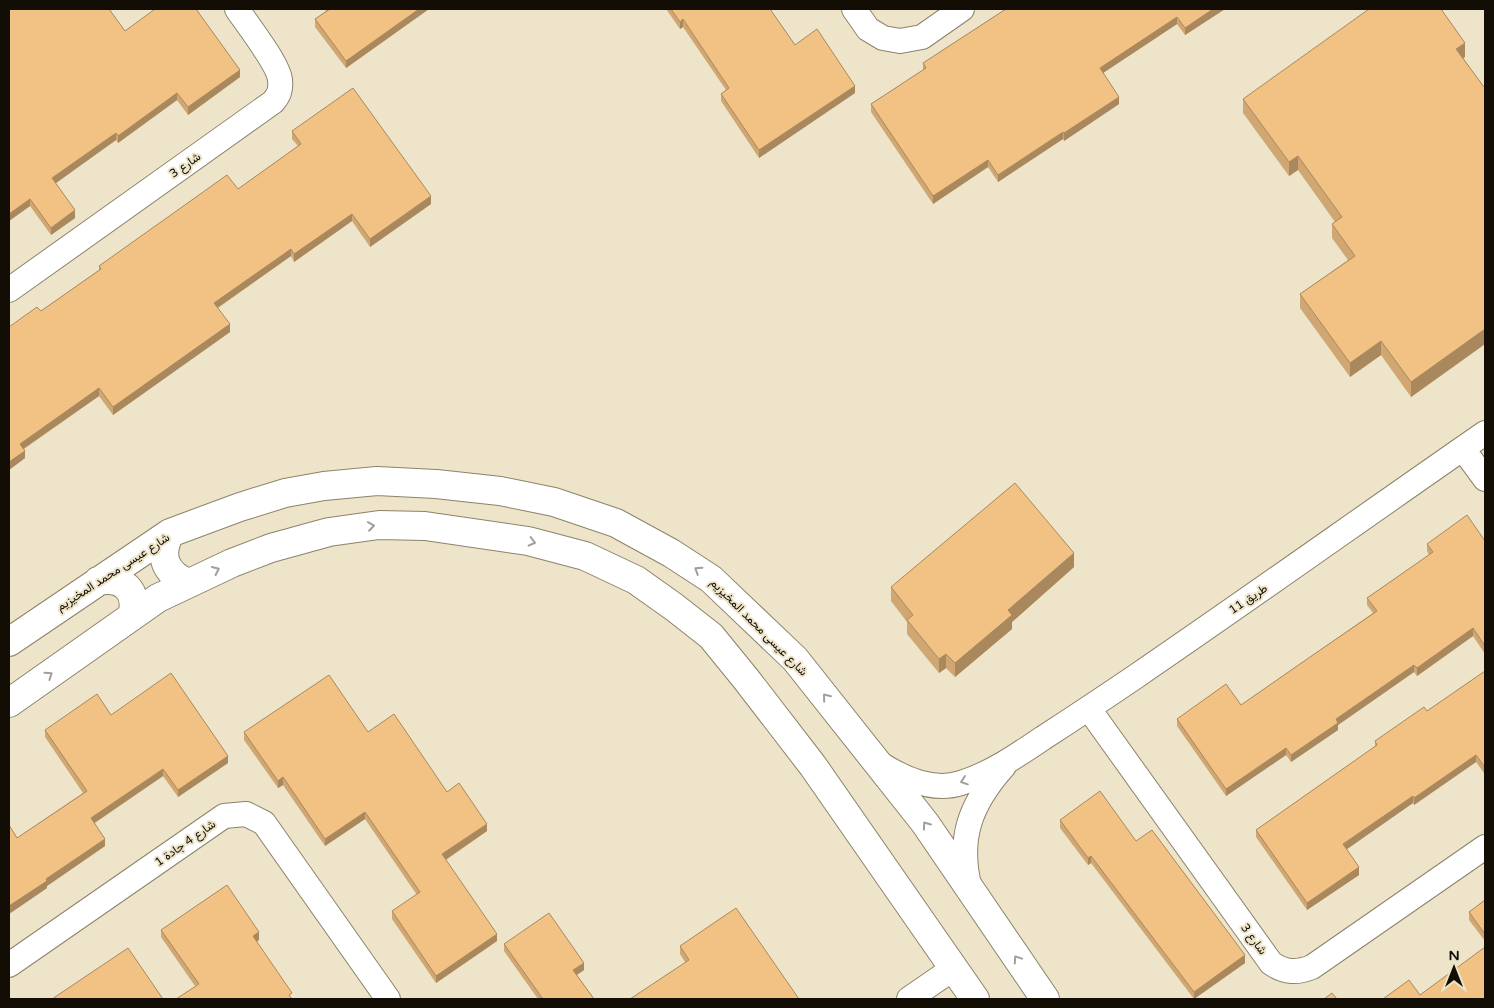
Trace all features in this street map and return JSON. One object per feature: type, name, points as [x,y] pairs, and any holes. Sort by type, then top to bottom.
[{"type":"street","name":"شارع 3","points":[[9,290],[273,102],[280,94],[280,79],[276,67],[237,9]]},
{"type":"street","points":[[854,9],[868,29],[883,38],[900,40],[922,37],[962,9]]},
{"type":"street","name":"طريق 11","points":[[878,763],[908,779],[944,786],[960,784],[1008,761],[1089,709],[1485,433]]},
{"type":"street","points":[[1463,449],[1485,479]]},
{"type":"street","name":"شارع عيسى محمد المخيزيم","points":[[9,642],[170,533],[240,506],[285,493],[324,486],[377,481],[436,484],[500,490],[554,502],[616,522],[671,553],[711,579],[795,659],[925,823],[1045,999]]},
{"type":"street","points":[[9,703],[158,598],[232,563],[271,548],[329,532],[379,525],[425,526],[528,541],[585,556],[636,580],[711,636],[813,766],[975,999]]},
{"type":"street","points":[[170,533],[165,542],[165,563],[170,572],[178,579],[188,583]]},
{"type":"street","points":[[98,581],[108,579],[119,581],[127,587],[133,596],[132,616]]},
{"type":"street","name":"شارع 3","points":[[1089,709],[1271,963],[1287,971],[1296,972],[1312,967],[1485,847]]},
{"type":"street","name":"طريق 11","points":[[971,891],[965,870],[969,820],[987,787],[1008,761]]},
{"type":"street","name":"شارع 4 جادة 1","points":[[9,965],[224,816],[246,814],[264,823],[388,999]]},
{"type":"street","points":[[909,999],[954,968]]},
{"type":"building","points":[[9,9],[109,9],[125,31],[155,9],[196,9],[240,70],[188,107],[177,93],[118,136],[116,133],[52,178],[75,210],[51,228],[30,199],[9,214]]},
{"type":"building","points":[[330,9],[419,9],[346,61],[315,19]]},
{"type":"building","points":[[671,9],[770,9],[795,45],[817,29],[855,86],[759,150],[721,94],[729,88],[683,19],[680,22]]},
{"type":"building","points":[[1006,9],[1213,9],[1185,28],[1177,17],[1100,68],[1119,97],[998,175],[988,160],[933,196],[871,104],[926,68],[923,63]]},
{"type":"building","points":[[1369,9],[1441,9],[1465,43],[1456,49],[1485,87],[1485,329],[1411,382],[1381,341],[1350,363],[1300,294],[1355,256],[1332,224],[1342,217],[1298,156],[1289,162],[1243,99]]},
{"type":"building","points":[[353,88],[431,196],[370,239],[352,214],[294,254],[291,249],[214,303],[230,324],[113,407],[99,388],[20,444],[25,451],[9,462],[9,327],[37,307],[41,311],[101,269],[99,266],[227,175],[238,189],[301,144],[292,131]]},
{"type":"building","points":[[1015,483],[1074,553],[1008,610],[1012,615],[955,663],[946,654],[939,659],[907,620],[913,615],[891,587]]},
{"type":"building","points":[[1467,515],[1485,541],[1485,646],[1473,628],[1417,668],[1414,665],[1336,719],[1338,723],[1291,755],[1286,748],[1226,789],[1177,719],[1226,684],[1241,705],[1377,611],[1367,598],[1433,552],[1427,544]]},
{"type":"building","points":[[1485,671],[1485,765],[1476,755],[1343,844],[1359,867],[1307,903],[1256,830],[1377,745],[1375,741],[1424,707],[1427,711]]},
{"type":"building","points":[[171,673],[228,756],[178,790],[163,769],[91,818],[105,839],[9,906],[9,825],[17,838],[87,791],[45,730],[97,694],[111,715]]},
{"type":"building","points":[[329,675],[368,732],[394,714],[447,792],[459,783],[487,824],[442,854],[497,934],[436,976],[392,911],[420,892],[365,812],[325,839],[283,777],[278,781],[244,732]]},
{"type":"building","points":[[1100,791],[1136,841],[1152,830],[1245,955],[1194,992],[1091,856],[1088,858],[1060,820]]},
{"type":"building","points":[[227,885],[259,932],[253,936],[292,993],[289,995],[292,999],[176,999],[199,984],[161,930]]},
{"type":"building","points":[[1485,900],[1485,934],[1469,912]]},
{"type":"building","points":[[736,908],[799,999],[630,999],[689,960],[680,946]]},
{"type":"building","points":[[549,913],[584,963],[573,970],[594,999],[543,999],[504,944]]},
{"type":"building","points":[[1485,947],[1485,999],[1383,999],[1409,980],[1420,995]]},
{"type":"building","points":[[128,948],[163,999],[52,999]]},
{"type":"building","points":[[1332,993],[1337,999],[1324,999]]}]
